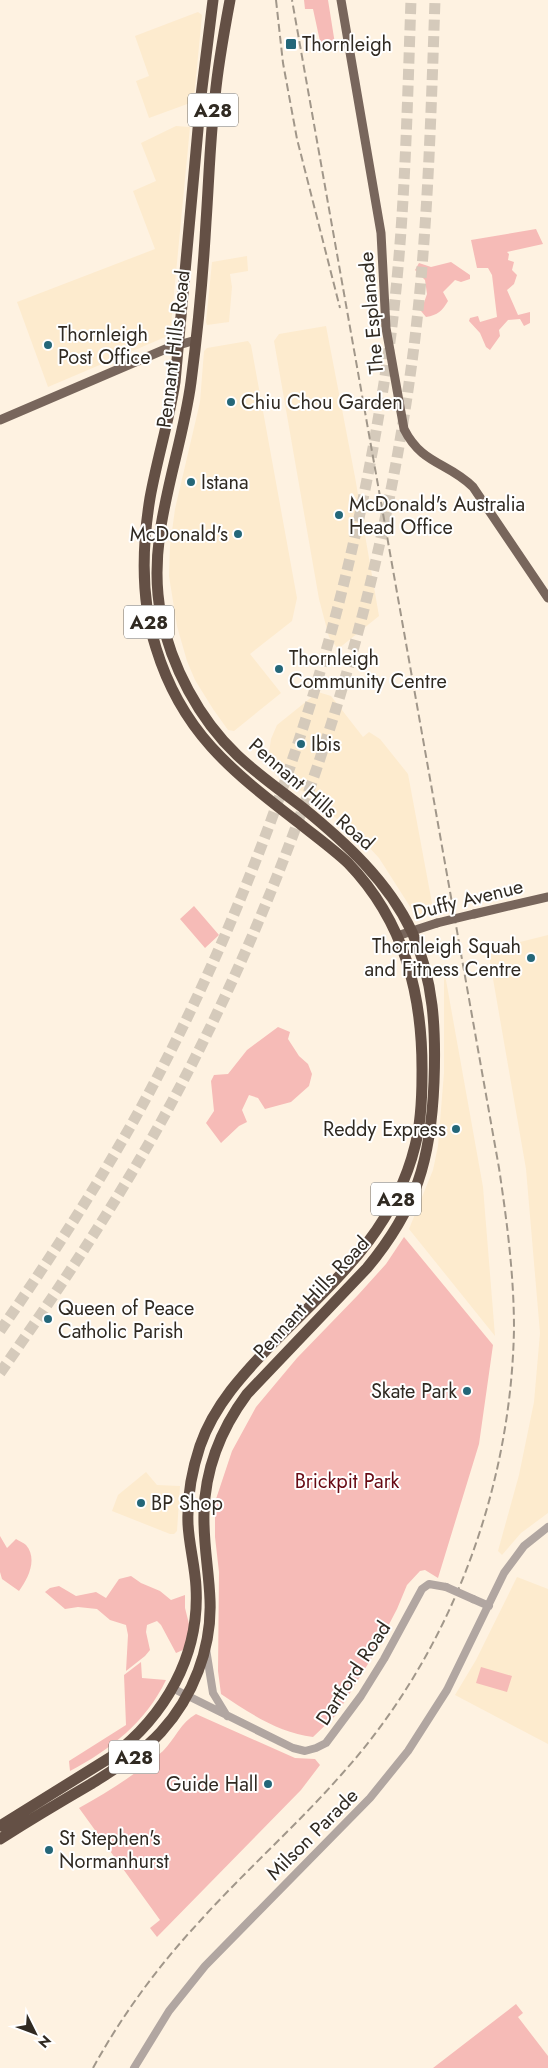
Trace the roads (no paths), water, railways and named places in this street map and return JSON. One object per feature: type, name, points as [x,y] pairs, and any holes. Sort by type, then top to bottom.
[{"type":"highway","name":"Pennant Hills Road","points":[[0,1826],[128,1745],[151,1721],[174,1689],[185,1662],[194,1624],[196,1588],[188,1517],[190,1490],[200,1445],[227,1394],[246,1371],[370,1240],[392,1209],[410,1165],[420,1116],[422,1042],[416,992],[397,936],[376,899],[348,864],[236,774],[200,735],[179,702],[156,649],[150,626],[144,561],[147,521],[150,496],[170,410],[179,344],[201,96],[213,0]]},
{"type":"highway","name":"Pennant Hills Road","points":[[0,1839],[138,1754],[162,1731],[187,1696],[206,1646],[210,1602],[204,1532],[205,1496],[210,1468],[225,1428],[236,1409],[260,1378],[385,1247],[410,1205],[426,1161],[433,1103],[434,1021],[429,981],[412,931],[388,892],[357,856],[305,809],[254,770],[230,748],[197,702],[172,655],[158,600],[158,557],[166,503],[187,410],[196,340],[214,97],[230,0]]},
{"type":"main road","name":"The Esplanade","points":[[341,0],[384,251],[386,328],[404,429],[412,444],[422,454],[460,476],[473,487],[548,598]]},
{"type":"main road","points":[[0,420],[179,344],[196,340]]},
{"type":"main road","name":"Duffy Avenue","points":[[397,936],[437,923],[548,897]]},
{"type":"street","name":"Milson Parade","points":[[134,2068],[169,2011],[205,1966],[370,1798],[408,1750],[447,1690],[504,1573],[524,1546],[548,1527]]},
{"type":"street","name":"Dartford Road","points":[[174,1689],[293,1748],[305,1751],[326,1743],[361,1696],[389,1651],[422,1588],[429,1584],[446,1587],[489,1606]]},
{"type":"street","points":[[206,1646],[213,1694],[228,1717]]},
{"type":"tunnel","points":[[0,1331],[85,1203],[161,1070],[204,983],[242,894],[277,804],[308,712],[335,619],[357,525],[376,430],[391,334],[402,209],[411,0]]},
{"type":"tunnel","points":[[0,1373],[91,1239],[173,1100],[218,1011],[259,919],[297,826],[329,730],[358,634],[381,536],[401,437],[415,338],[426,212],[435,0]]},
{"type":"railway","points":[[276,0],[283,63],[297,139],[340,308]]},
{"type":"railway","points":[[93,2068],[129,2010],[170,1955],[217,1902],[341,1775],[380,1728],[414,1677],[443,1623],[467,1567],[487,1509],[501,1450],[510,1390],[514,1329],[513,1289],[499,1168],[292,0]]},
{"type":"place","name":"Thornleigh","points":[[291,44]]},
{"type":"place","name":"Thornleigh Post Office","points":[[48,345]]},
{"type":"place","name":"Chiu Chou Garden","points":[[231,402]]},
{"type":"place","name":"Istana","points":[[191,482]]},
{"type":"place","name":"McDonald's Australia Head Office","points":[[339,515]]},
{"type":"place","name":"McDonald's","points":[[238,534]]},
{"type":"place","name":"Thornleigh Community Centre","points":[[279,669]]},
{"type":"place","name":"Ibis","points":[[301,744]]},
{"type":"place","name":"Thornleigh Squah and Fitness Centre","points":[[531,958]]},
{"type":"place","name":"Reddy Express","points":[[456,1129]]},
{"type":"place","name":"Queen of Peace Catholic Parish","points":[[48,1319]]},
{"type":"place","name":"Skate Park","points":[[467,1391]]},
{"type":"place","name":"BP Shop","points":[[141,1503]]},
{"type":"place","name":"Guide Hall","points":[[268,1784]]},
{"type":"place","name":"St Stephen's Normanhurst","points":[[49,1850]]},
{"type":"park label","name":"Brickpit Park","points":[[347,1481]]}]
